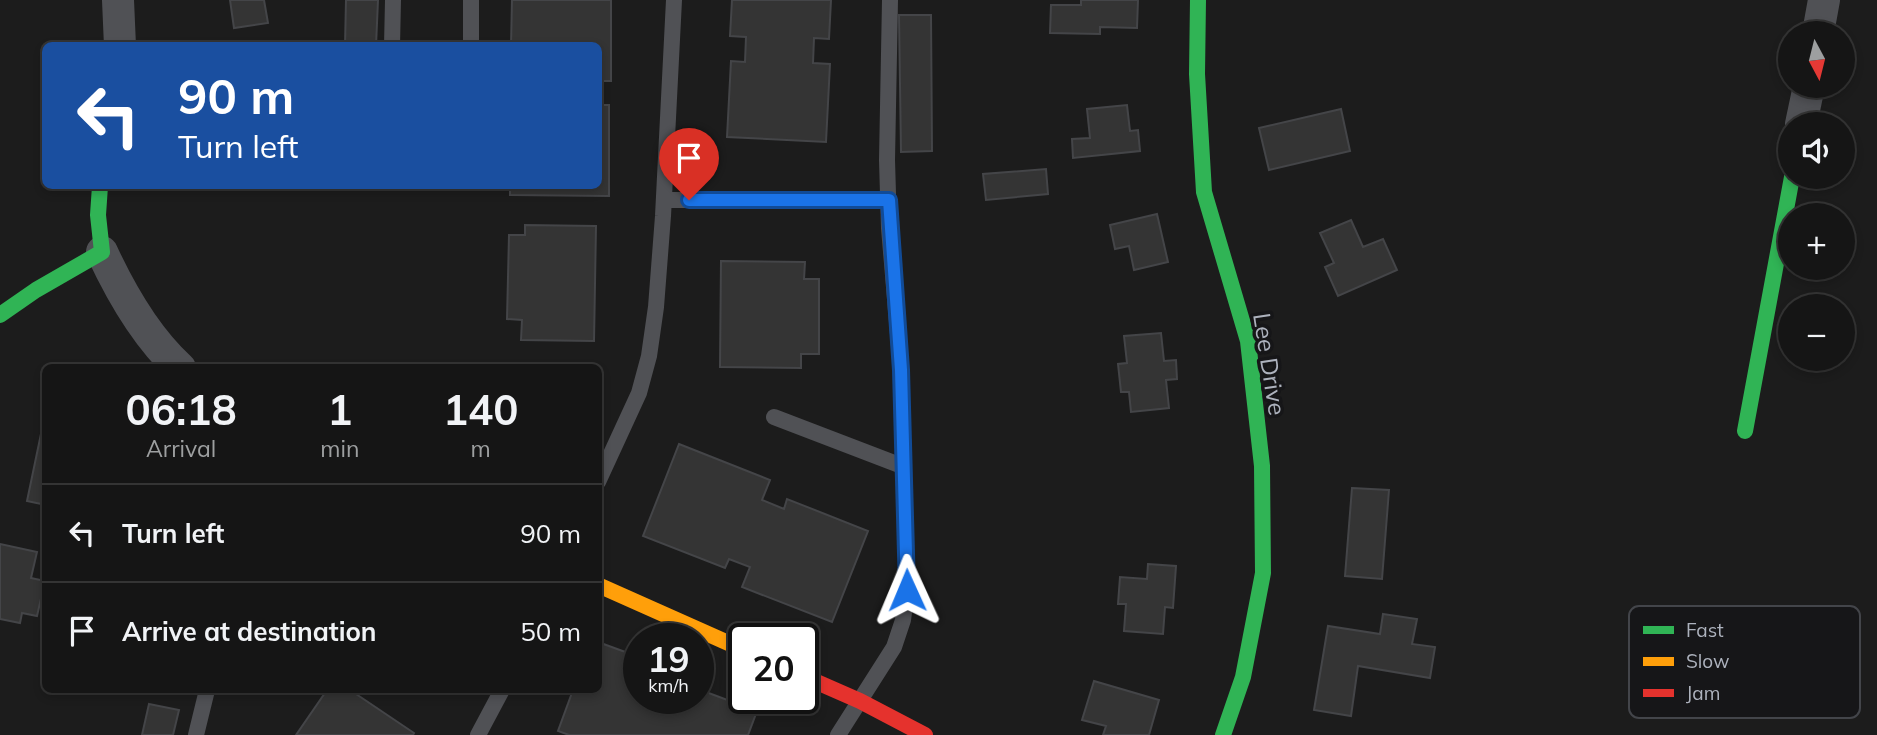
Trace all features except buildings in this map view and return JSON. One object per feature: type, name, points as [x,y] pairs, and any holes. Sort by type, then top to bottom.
[{"type":"street","points":[[118,0],[120,42]]},
{"type":"street","name":"Lee Drive","points":[[1198,0],[1196,74],[1204,192],[1248,341],[1262,466],[1263,573],[1243,677],[1223,735]]},
{"type":"street","points":[[1820,21],[1824,0]]},
{"type":"street","points":[[100,189],[98,215],[102,253],[136,314],[176,364]]},
{"type":"street","points":[[1745,431],[1790,189]]},
{"type":"street","points":[[0,315],[36,290],[102,253]]},
{"type":"street","points":[[602,587],[728,643]]},
{"type":"street","points":[[819,683],[925,735]]},
{"type":"lane","points":[[392,42],[393,0]]},
{"type":"lane","points":[[471,0],[471,42]]},
{"type":"lane","points":[[602,473],[639,393],[649,356],[656,307],[664,200],[674,0]]},
{"type":"lane","points":[[838,735],[894,647],[903,620],[907,590],[901,370],[887,160],[890,0]]},
{"type":"lane","points":[[664,200],[889,200]]},
{"type":"lane","points":[[774,417],[902,466]]},
{"type":"lane","points":[[196,735],[206,693]]},
{"type":"lane","points":[[478,735],[500,693]]},
{"type":"traffic: fast","points":[[1198,0],[1197,74],[1204,192],[1248,341],[1262,466],[1263,573],[1243,677],[1223,735]]},
{"type":"traffic: fast","points":[[0,315],[36,290],[102,252],[98,215],[100,189]]},
{"type":"traffic: fast","points":[[1745,431],[1790,189]]},
{"type":"traffic: slow","points":[[602,587],[728,643]]},
{"type":"traffic: jam","points":[[819,683],[925,735]]},
{"type":"route","points":[[689,200],[889,200],[901,370],[907,590]]}]
